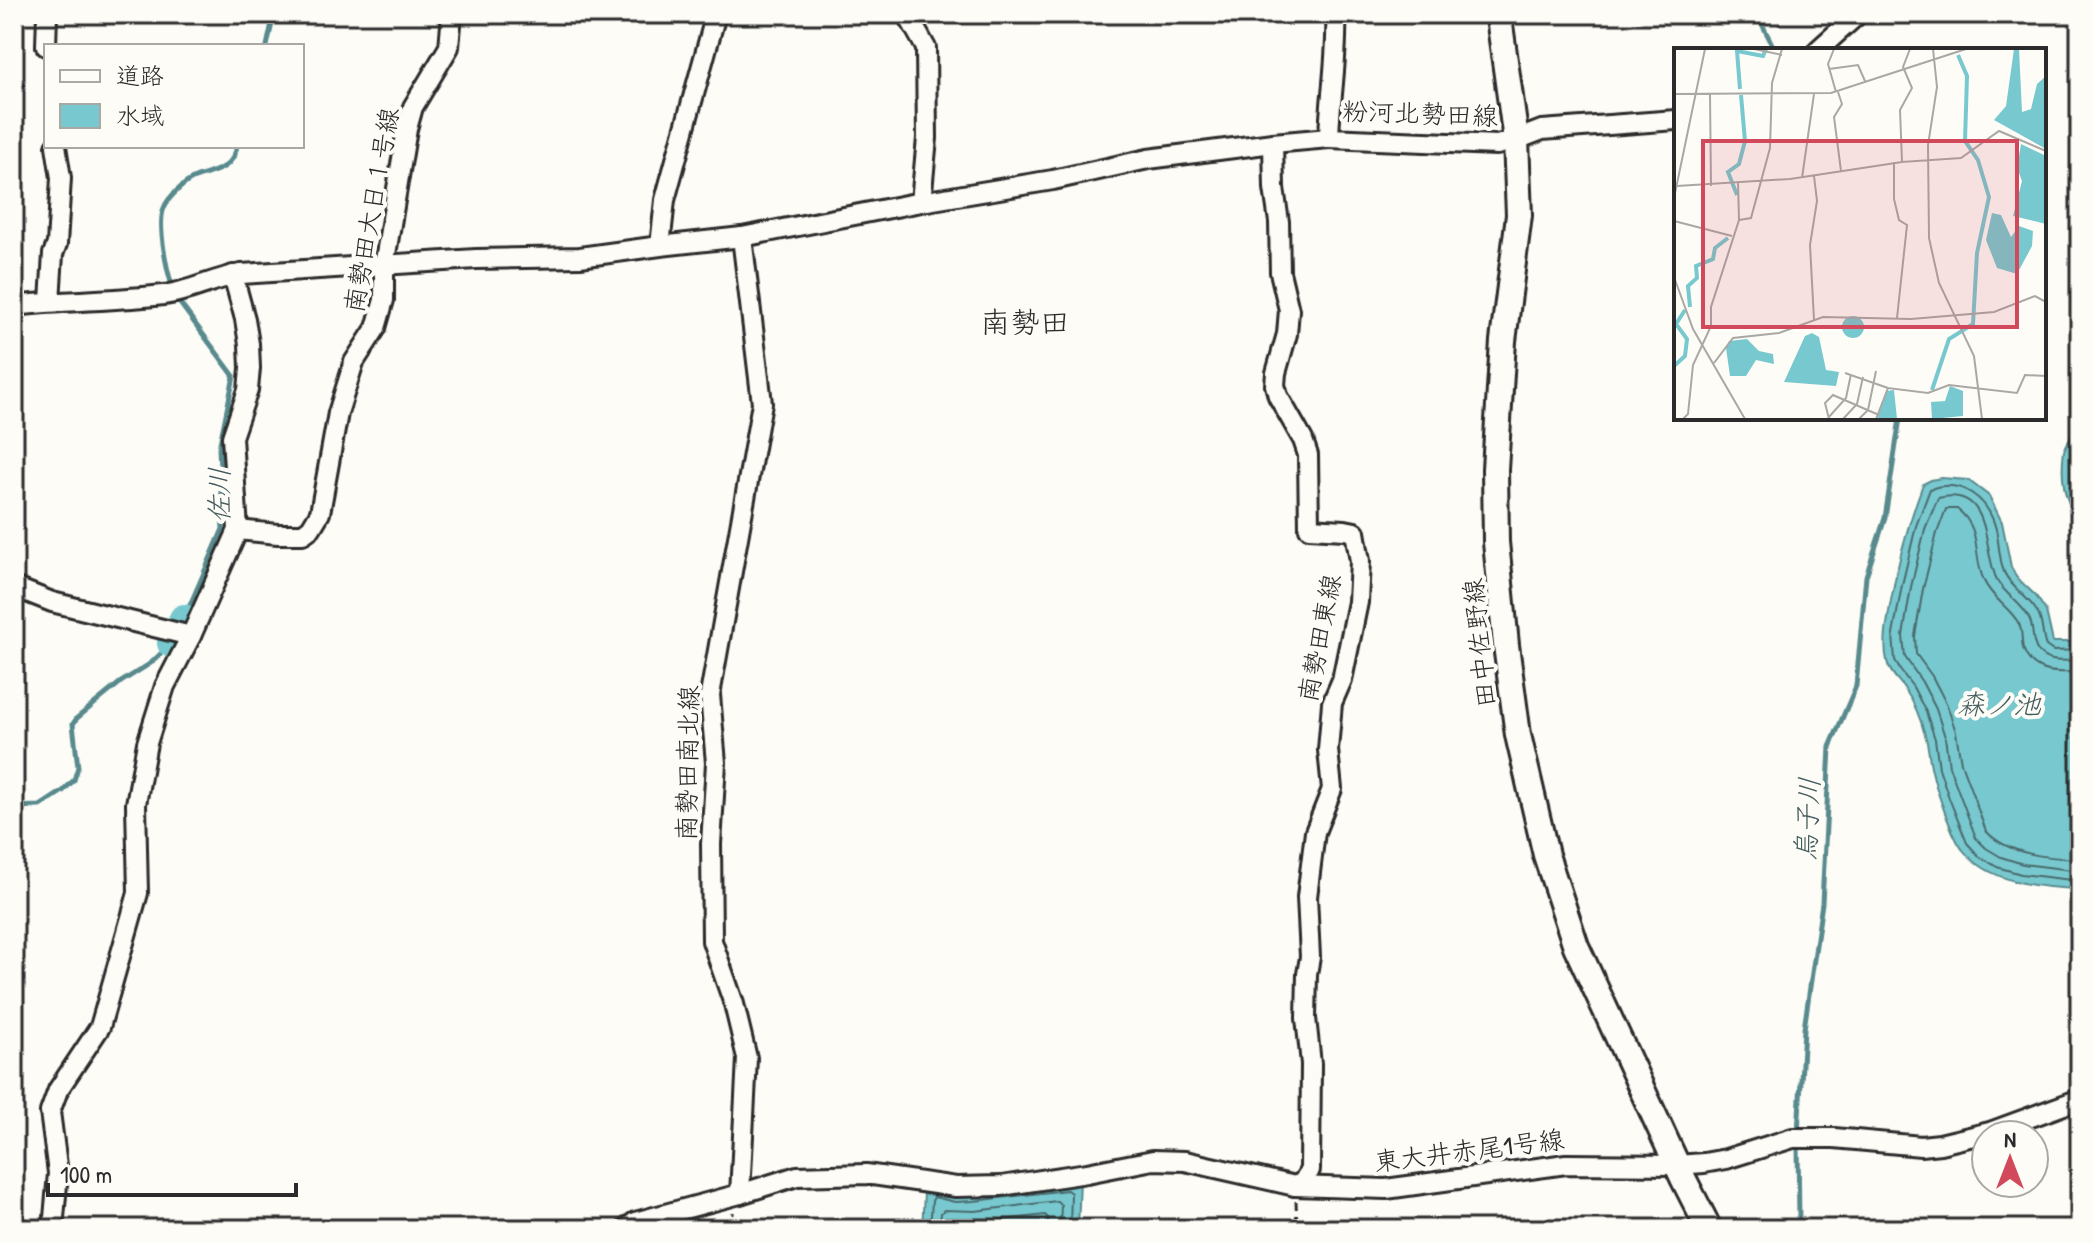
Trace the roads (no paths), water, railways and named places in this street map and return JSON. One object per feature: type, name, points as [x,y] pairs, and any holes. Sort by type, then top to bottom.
[{"type":"street","points":[[46,44],[47,14]]},
{"type":"street","name":"南勢田大日１号線","points":[[238,530],[303,534],[311,528],[320,513],[338,413],[354,362],[376,328],[384,300],[384,266],[407,129],[413,107],[449,47],[452,14]]},
{"type":"street","points":[[660,246],[665,200],[716,14]]},
{"type":"street","points":[[907,14],[926,48],[927,138],[921,202]]},
{"type":"street","name":"粉河北勢田線","points":[[1336,14],[1329,138],[1497,145],[1542,130],[1674,120]]},
{"type":"street","name":"田中佐野線","points":[[1501,14],[1516,140],[1519,215],[1503,341],[1495,469],[1496,542],[1518,735],[1546,855],[1576,946],[1709,1229]]},
{"type":"street","points":[[1820,48],[1858,14]]},
{"type":"street","points":[[14,306],[174,293],[233,275],[476,259],[580,257],[742,237],[1053,180],[1148,159],[1329,138]]},
{"type":"street","name":"南勢田東線","points":[[1273,143],[1280,272],[1289,310],[1287,334],[1275,385],[1308,455],[1309,528],[1355,532],[1360,561],[1358,602],[1342,680],[1332,703],[1328,750],[1332,789],[1315,832],[1310,857],[1307,897],[1310,957],[1306,1018],[1311,1064],[1310,1170],[1303,1182],[1295,1186]]},
{"type":"street","points":[[50,301],[61,178],[56,148]]},
{"type":"street","name":"南勢田南北線","points":[[740,1194],[747,1058],[734,1004],[712,941],[711,844],[716,763],[710,695],[762,403],[742,237]]},
{"type":"street","points":[[53,1229],[58,1173],[50,1112],[58,1090],[100,1027],[138,893],[136,804],[147,743],[181,634],[238,530],[232,437],[248,390],[250,368],[245,319],[233,275]]},
{"type":"street","points":[[14,587],[52,602],[181,634]]},
{"type":"street","name":"東大井赤尾1号線","points":[[626,1229],[635,1222],[797,1176],[866,1174],[956,1187],[1001,1186],[1153,1160],[1185,1161],[1295,1186],[1386,1189],[1566,1164],[1704,1163],[1798,1138],[1921,1146],[1940,1144],[1990,1132],[2080,1099]]},
{"type":"water","points":[[2080,402],[2080,516],[2066,496],[2063,468],[2064,451],[2074,430]]},
{"type":"water","name":"森ノ池","points":[[1941,478],[1968,480],[1989,496],[2002,522],[2011,567],[2046,611],[2053,642],[2080,642],[2080,889],[2033,885],[2001,877],[1974,861],[1963,850],[1941,800],[1917,712],[1888,665],[1885,647],[1887,627],[1912,514],[1923,484]]},
{"type":"water","points":[[1080,1180],[1078,1229],[922,1229],[924,1193],[931,1188]]},
{"type":"waterway","name":"佐川","points":[[267,44],[274,14]]},
{"type":"waterway","name":"烏子川","points":[[1757,14],[1774,48]]},
{"type":"waterway","name":"佐川","points":[[173,288],[162,236],[164,208],[186,183],[227,165],[236,148]]},
{"type":"waterway","name":"佐川","points":[[176,298],[234,376],[219,448],[223,529],[184,619]]},
{"type":"waterway","name":"烏子川","points":[[1798,1133],[1804,1029],[1822,903],[1830,747],[1856,686],[1866,576],[1885,518],[1900,420]]},
{"type":"waterway","name":"佐川","points":[[172,643],[184,619]]},
{"type":"waterway","name":"佐川","points":[[14,807],[40,806],[74,780],[78,767],[73,724],[77,718],[121,682],[151,663],[172,643]]},
{"type":"waterway","name":"烏子川","points":[[1793,1229],[1799,1221],[1798,1143]]},
{"type":"district","name":"南勢田","points":[[1025,322]]}]
